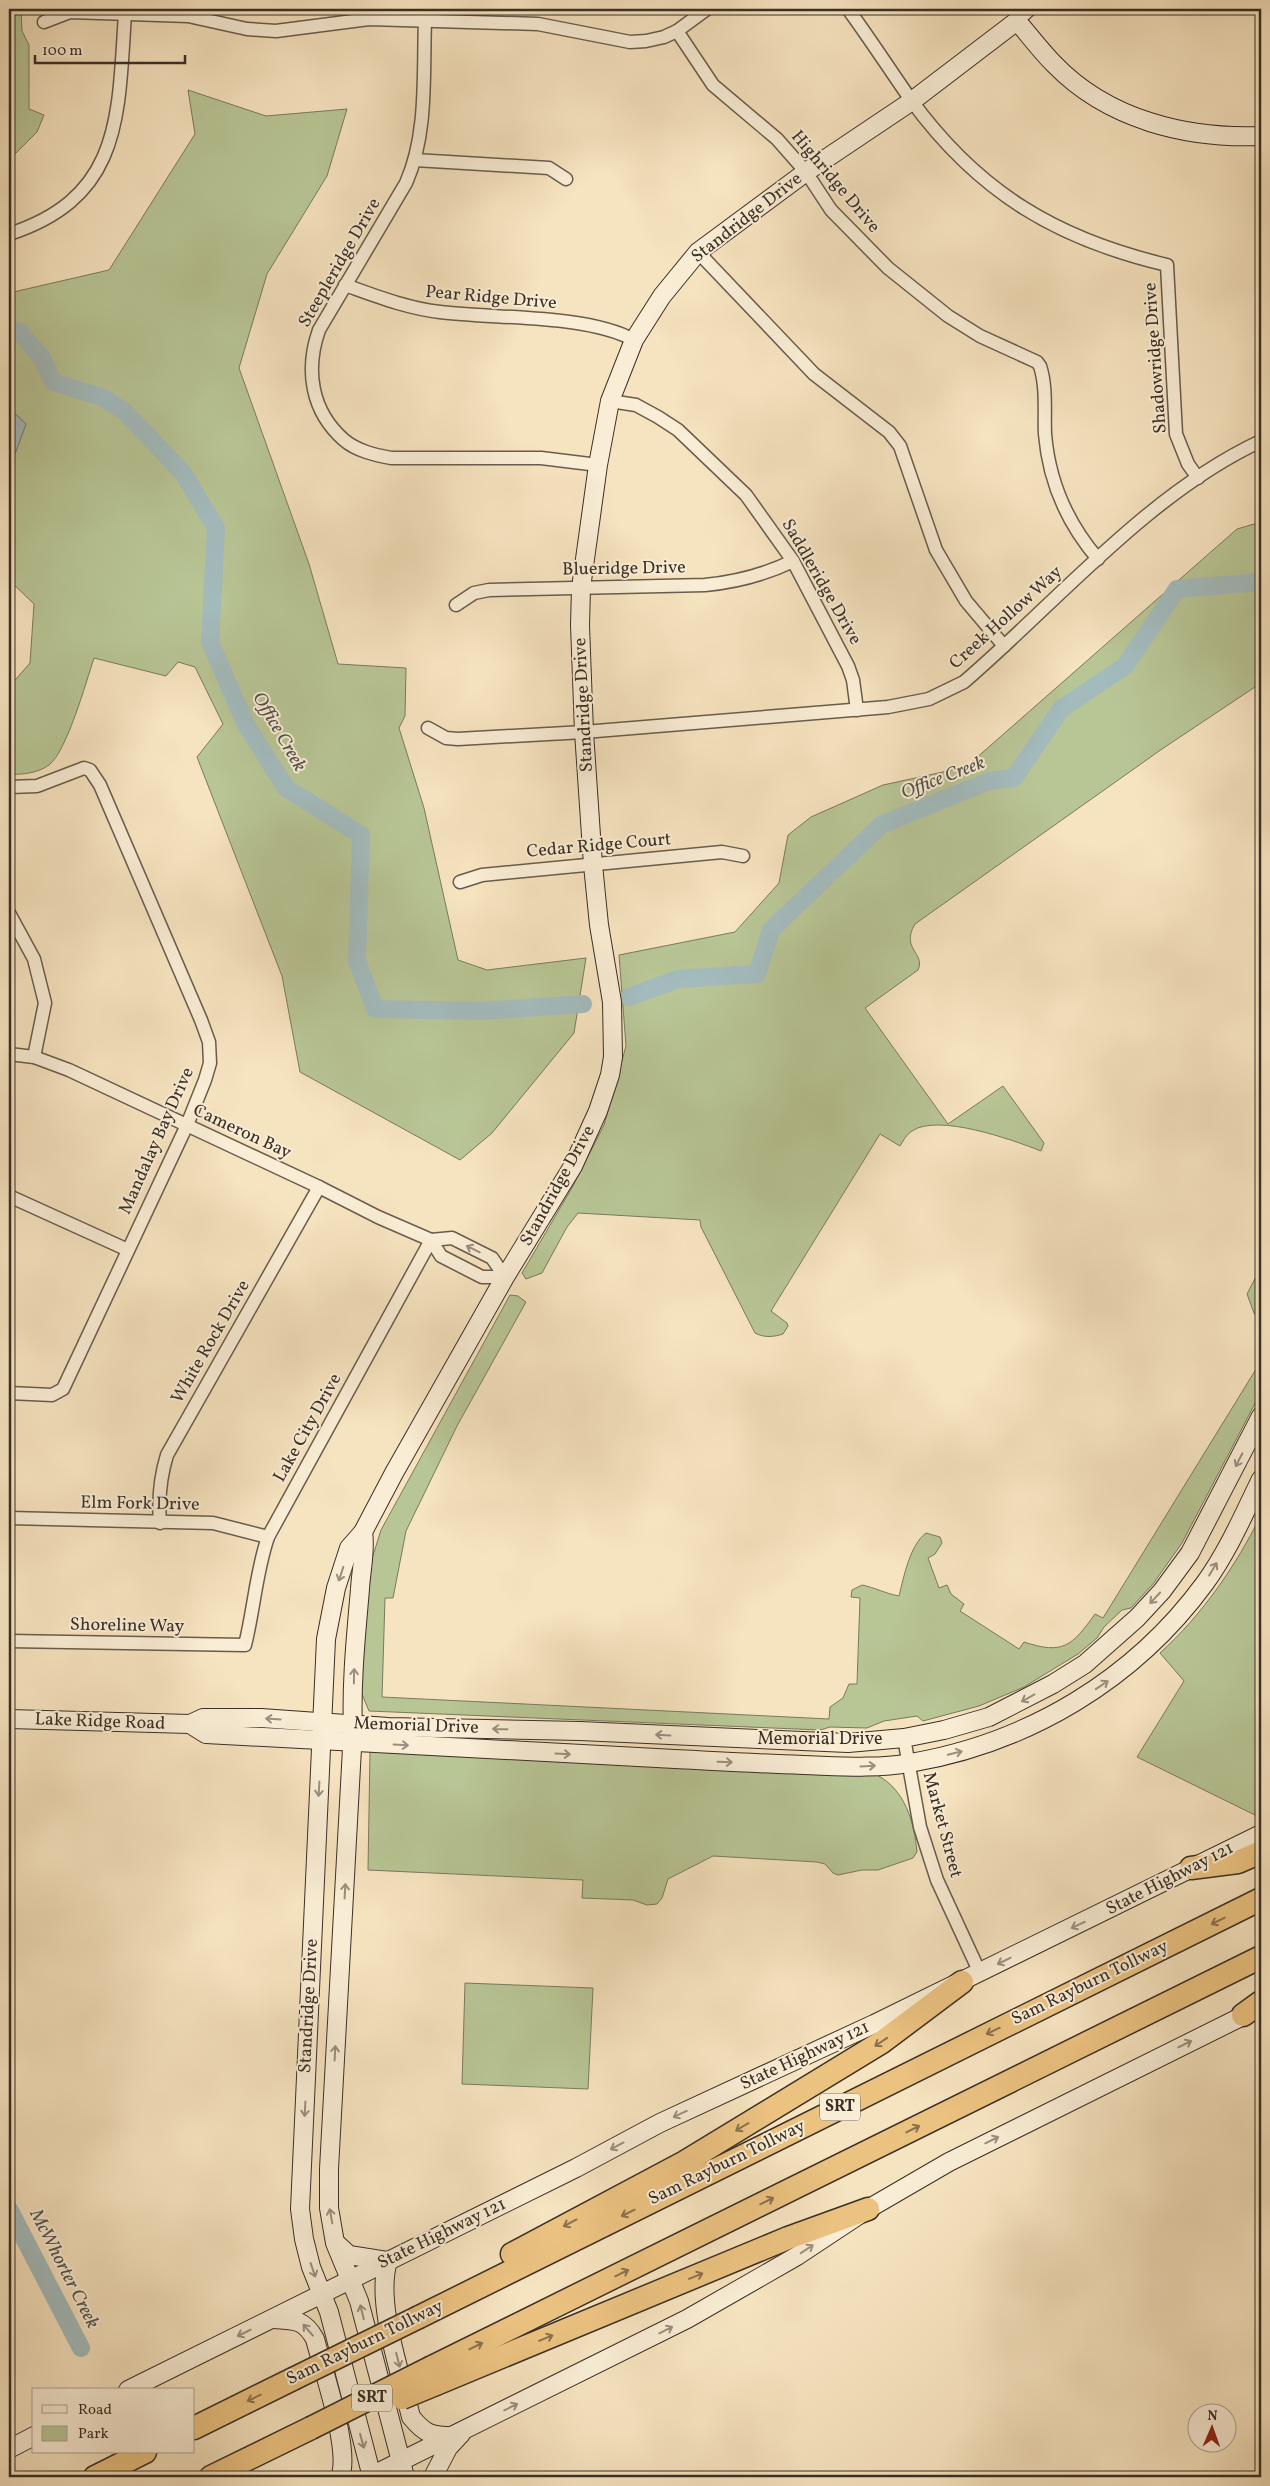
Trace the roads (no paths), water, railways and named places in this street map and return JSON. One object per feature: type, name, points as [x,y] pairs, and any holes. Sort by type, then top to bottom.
[{"type":"highway","points":[[1191,1868],[1238,1862],[1261,1852]]},
{"type":"highway","name":"Sam Rayburn Tollway","points":[[195,2428],[350,2350],[417,2311],[1261,1899]]},
{"type":"highway","name":"SRT","points":[[211,2477],[302,2433],[434,2375],[1261,1957]]},
{"type":"highway","points":[[417,2311],[685,2162],[882,2042],[971,1977]]},
{"type":"highway","points":[[1252,2011],[1261,2002]]},
{"type":"highway","points":[[434,2375],[868,2209]]},
{"type":"highway","points":[[95,2477],[141,2454]]},
{"type":"street","points":[[44,22],[70,12],[188,16],[247,29],[276,30],[369,19],[425,20],[538,24],[630,42],[646,42],[677,30],[707,9]]},
{"type":"street","name":"Shadowridge Drive","points":[[848,9],[912,101],[943,139],[974,171],[999,192],[1040,220],[1104,248],[1168,265],[1176,434],[1188,464],[1198,478]]},
{"type":"street","points":[[9,234],[36,224],[56,213],[90,183],[98,171],[114,129],[119,102],[125,14]]},
{"type":"street","points":[[1024,15],[1055,65],[1111,107],[1158,125],[1186,132],[1223,137],[1261,136]]},
{"type":"street","name":"Standridge Drive","points":[[371,2477],[329,2312],[304,2239],[300,2209],[326,1639],[336,1588],[349,1548],[363,1532],[394,1473],[506,1277],[573,1166],[598,1111],[610,1075],[614,1038],[612,1002],[593,865],[580,659],[581,588],[598,465],[610,402],[634,340],[662,296],[698,252],[806,172],[912,101],[1024,15]]},
{"type":"street","name":"Steepleridge Drive","points":[[425,20],[419,143],[415,160],[406,183],[319,330],[312,349],[311,386],[328,421],[345,441],[370,454],[391,458],[540,458],[598,465]]},
{"type":"street","name":"Highridge Drive","points":[[677,30],[713,85],[777,139],[806,172],[831,210],[860,241],[916,292],[980,336],[1037,362],[1040,366],[1045,436],[1052,478],[1069,520],[1098,559]]},
{"type":"street","points":[[415,160],[549,168],[566,179]]},
{"type":"street","points":[[698,252],[814,374],[874,420],[895,439],[908,465],[936,550],[966,601],[1004,646]]},
{"type":"street","name":"Pear Ridge Drive","points":[[345,285],[415,308],[569,323],[617,331],[634,340]]},
{"type":"street","name":"Saddleridge Drive","points":[[610,402],[636,405],[658,416],[678,430],[746,495],[793,561],[848,666],[853,680],[858,710]]},
{"type":"street","name":"Creek Hollow Way","points":[[428,728],[446,738],[458,739],[584,732],[858,710],[911,704],[946,692],[964,682],[1098,559],[1147,517],[1198,478],[1261,441]]},
{"type":"street","name":"Blueridge Drive","points":[[456,605],[474,593],[489,590],[728,582],[774,570],[793,561]]},
{"type":"street","name":"Mandalay Bay Drive","points":[[9,787],[37,786],[84,768],[90,770],[100,785],[209,1042],[210,1063],[187,1125],[63,1389],[52,1395],[9,1393]]},
{"type":"street","name":"Cedar Ridge Court","points":[[460,882],[482,874],[722,852],[743,856]]},
{"type":"street","points":[[9,913],[34,959],[45,1003],[34,1057]]},
{"type":"street","name":"Cameron Bay","points":[[9,1054],[34,1057],[69,1070],[319,1187],[378,1218],[430,1240],[452,1238],[492,1258],[506,1277]]},
{"type":"street","name":"White Rock Drive","points":[[160,1523],[158,1502],[161,1475],[167,1455],[319,1187]]},
{"type":"street","points":[[9,1196],[128,1250]]},
{"type":"street","name":"Cameron Bay","points":[[430,1240],[441,1256],[482,1278],[506,1277]]},
{"type":"street","name":"Lake City Drive","points":[[245,1645],[251,1621],[257,1577],[268,1537],[430,1240]]},
{"type":"street","name":"Memorial Drive","points":[[322,1722],[352,1725],[580,1731],[848,1743],[904,1738],[989,1717],[1024,1701],[1084,1664],[1112,1642],[1162,1591],[1190,1553],[1261,1416]]},
{"type":"street","name":"Memorial Drive","points":[[321,1741],[729,1762],[855,1766],[908,1764],[959,1752],[1011,1735],[1063,1710],[1104,1684],[1138,1658],[1172,1624],[1206,1581],[1228,1544],[1261,1479]]},
{"type":"street","name":"Elm Fork Drive","points":[[9,1518],[213,1523],[268,1537]]},
{"type":"street","name":"Standridge Drive","points":[[363,1532],[366,1547],[361,1566],[355,1648],[329,2198],[335,2243],[359,2301],[402,2469]]},
{"type":"street","name":"Shoreline Way","points":[[9,1641],[245,1645]]},
{"type":"street","name":"Lake Ridge Road","points":[[9,1719],[190,1724],[203,1718],[261,1718],[322,1722]]},
{"type":"street","name":"Lake Ridge Road","points":[[190,1724],[206,1734],[321,1741]]},
{"type":"street","name":"Market Street","points":[[904,1738],[920,1827],[971,1977]]},
{"type":"street","name":"State Highway 121","points":[[132,2388],[576,2168],[660,2123],[971,1977],[1261,1834]]},
{"type":"street","points":[[371,2477],[402,2469],[460,2432],[687,2319],[797,2256],[868,2209],[949,2162],[1252,2011]]},
{"type":"street","points":[[306,2077],[334,2078]]},
{"type":"street","points":[[335,2243],[350,2255],[388,2261],[383,2277],[384,2304],[411,2417],[421,2430],[435,2436],[460,2432]]},
{"type":"street","points":[[272,2319],[298,2320],[309,2328],[315,2339],[343,2449],[344,2469],[340,2477]]},
{"type":"street","points":[[433,2477],[448,2448],[460,2432]]},
{"type":"street","points":[[9,2449],[32,2437]]},
{"type":"water","points":[[9,408],[26,424],[15,454],[9,459]]},
{"type":"waterway","name":"Office Creek","points":[[9,330],[20,332],[42,358],[53,382],[102,397],[124,411],[183,473],[216,528],[210,642],[246,725],[286,788],[361,835],[357,961],[375,1009],[481,1011],[583,1004]]},
{"type":"waterway","name":"Office Creek","points":[[629,997],[678,979],[757,974],[771,930],[881,825],[989,781],[1014,778],[1061,709],[1125,666],[1177,589],[1261,582]]},
{"type":"waterway","name":"McWhorter Creek","points":[[9,2209],[81,2348]]}]
